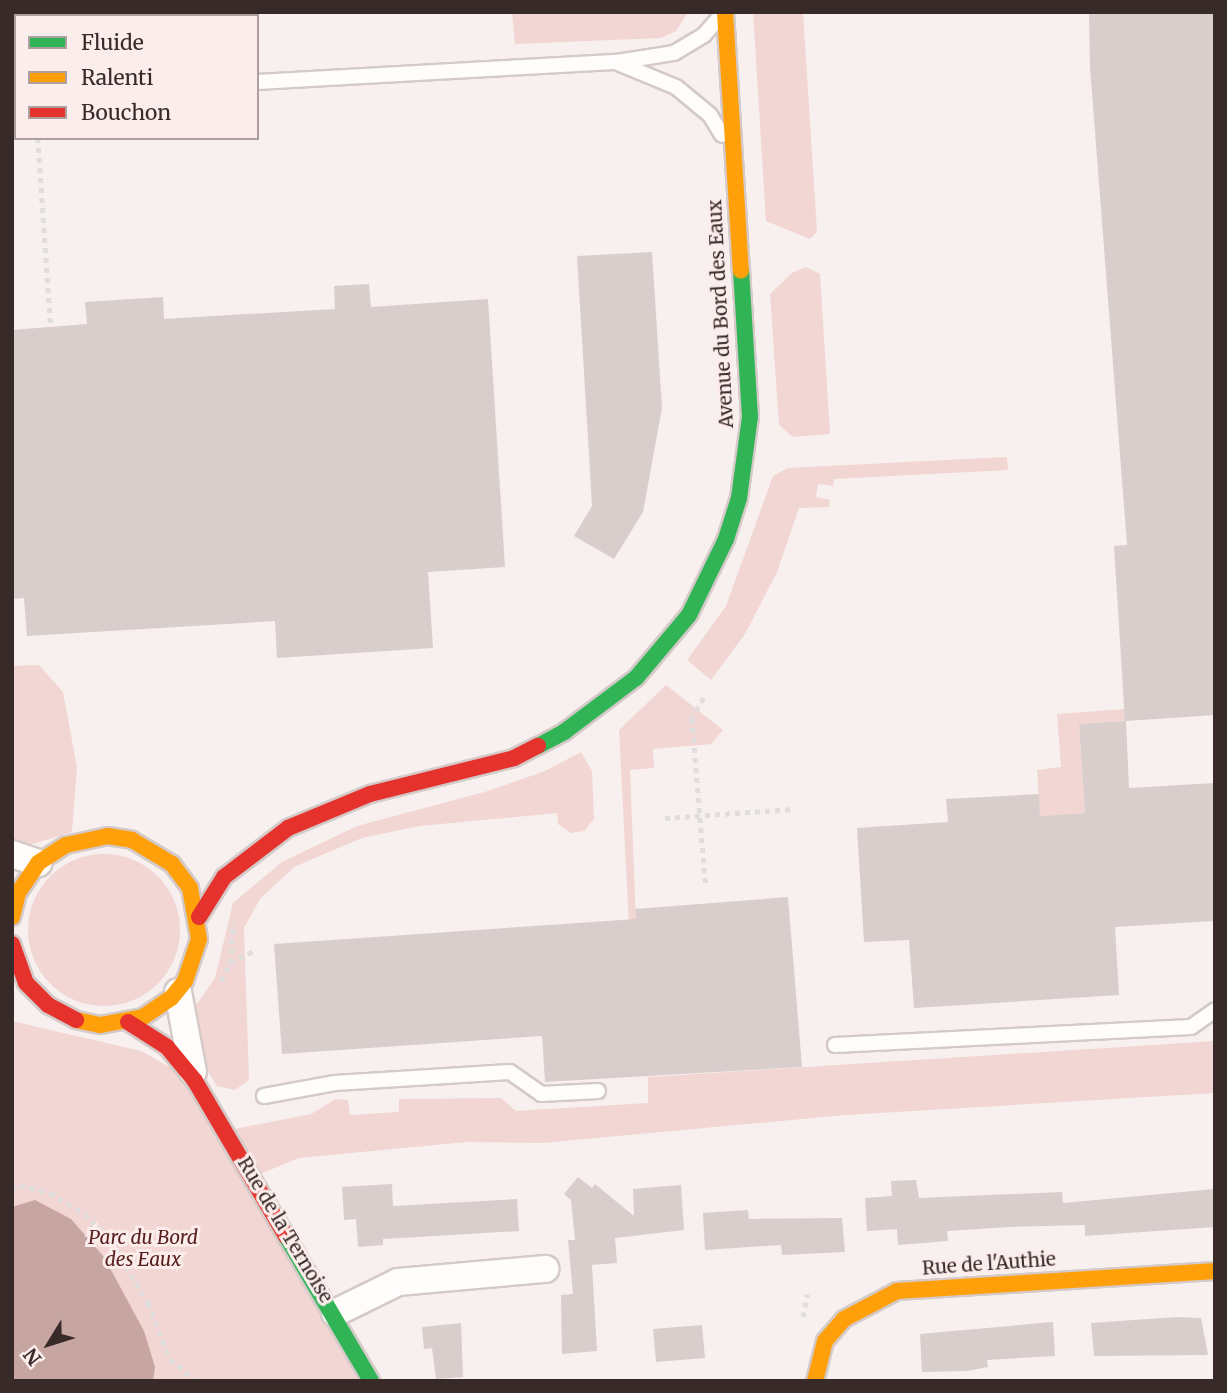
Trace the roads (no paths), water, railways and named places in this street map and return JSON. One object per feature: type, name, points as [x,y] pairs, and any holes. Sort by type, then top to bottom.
[{"type":"street","name":"Avenue du Bord des Eaux","points":[[225,853],[267,841],[370,794],[475,771],[546,743],[614,697],[659,654],[689,615],[726,539],[739,498],[750,417],[724,12]]},
{"type":"street","points":[[13,910],[38,863],[66,845],[108,836],[132,840],[172,864],[190,888],[199,917],[195,961],[178,992],[155,1011],[128,1022],[91,1023],[48,1005],[26,983],[13,951]]},
{"type":"street","name":"Avenue du Bord des Eaux","points":[[199,917],[224,877],[267,841]]},
{"type":"street","points":[[12,854],[38,863]]},
{"type":"street","points":[[172,864],[198,859]]},
{"type":"street","name":"Rue de la Ternoise","points":[[178,992],[195,1082]]},
{"type":"street","points":[[25,1007],[48,1005]]},
{"type":"street","name":"Rue de la Ternoise","points":[[128,1022],[167,1047],[195,1082],[335,1313],[372,1381]]},
{"type":"street","points":[[335,1313],[398,1282],[545,1269]]},
{"type":"street","name":"Rue de l'Authie","points":[[815,1381],[825,1341],[837,1327],[864,1305],[897,1291],[1215,1271]]},
{"type":"lane","points":[[259,82],[617,62],[674,53],[704,35],[724,12]]},
{"type":"lane","points":[[617,62],[676,86],[710,115],[734,153]]},
{"type":"lane","points":[[835,1045],[1191,1027],[1215,1010]]},
{"type":"lane","points":[[264,1096],[335,1083],[510,1072],[541,1094],[598,1091]]},
{"type":"park label","name":"Parc du Bord des Eaux","points":[[143,1249]]}]
